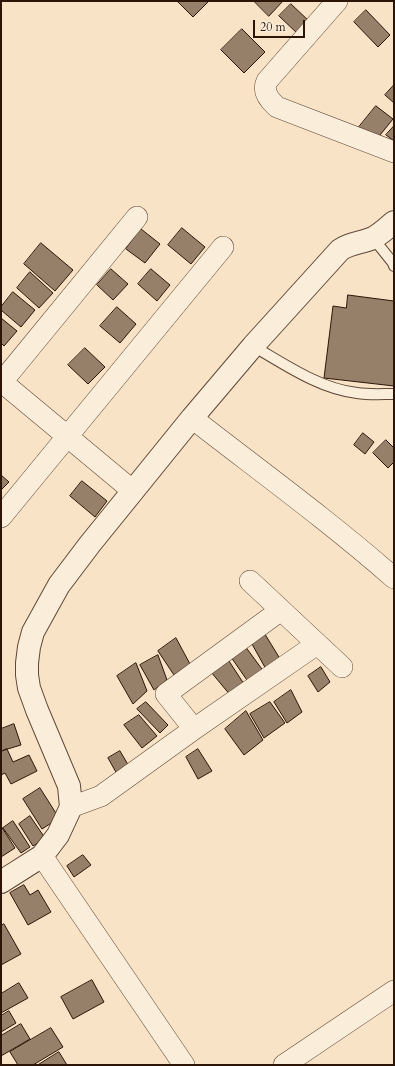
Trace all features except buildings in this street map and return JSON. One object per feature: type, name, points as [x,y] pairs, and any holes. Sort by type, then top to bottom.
[{"type":"street","points":[[337,1],[267,81],[265,84],[265,92],[270,101],[276,107],[394,152]]},
{"type":"street","points":[[133,491],[2,382],[138,217]]},
{"type":"street","points":[[1,882],[42,856],[58,834],[71,807],[69,786],[29,688],[26,663],[33,632],[59,585],[90,544],[192,418],[253,346],[340,250],[349,245],[373,238],[394,222]]},
{"type":"street","points":[[1,517],[223,247]]},
{"type":"street","points":[[192,418],[320,516],[394,578]]},
{"type":"street","points":[[250,581],[342,666]]},
{"type":"street","points":[[194,729],[166,694],[281,610]]},
{"type":"street","points":[[71,807],[101,796],[194,729],[317,644]]},
{"type":"street","points":[[42,856],[184,1065]]},
{"type":"street","points":[[284,1065],[394,991]]},
{"type":"lane","points":[[373,238],[393,262],[394,266]]},
{"type":"lane","points":[[253,346],[298,372],[342,391],[357,394],[394,394]]}]
